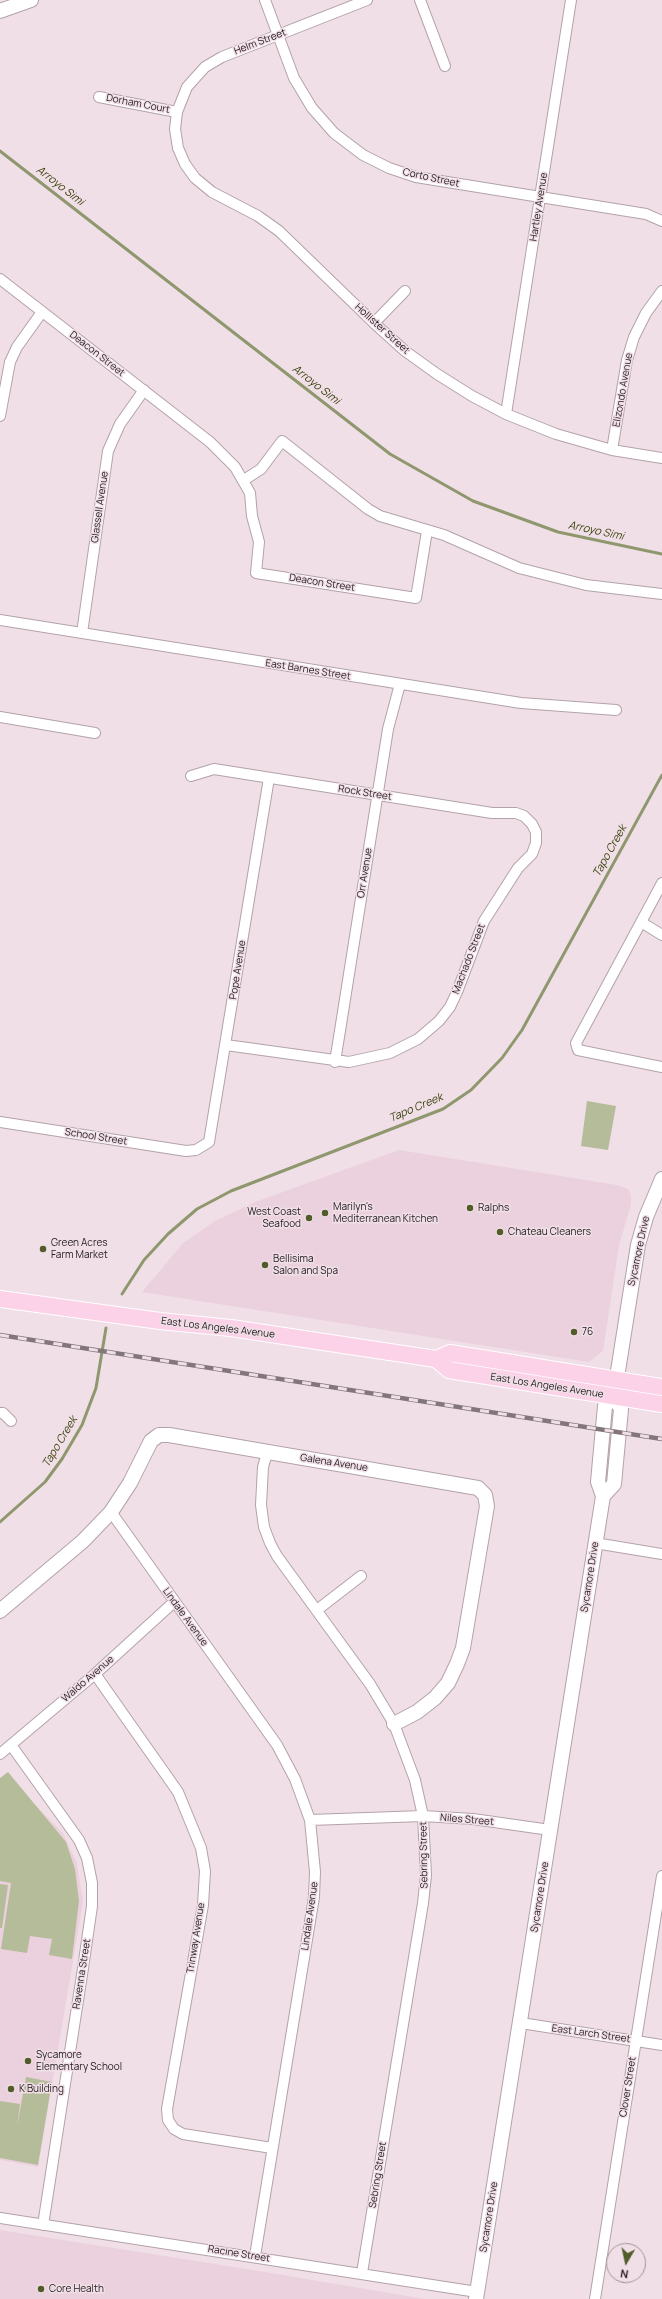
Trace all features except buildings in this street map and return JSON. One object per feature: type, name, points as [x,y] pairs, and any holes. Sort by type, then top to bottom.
[{"type":"main road","points":[[8,6],[31,0]]},
{"type":"main road","name":"Sycamore Drive","points":[[477,2295],[603,1496],[598,1482],[605,1406],[614,1396],[638,1245],[660,1188]]},
{"type":"main road","name":"East Los Angeles Avenue","points":[[0,1299],[160,1321],[231,1328],[436,1359],[450,1353],[662,1387]]},
{"type":"main road","name":"East Los Angeles Avenue","points":[[436,1359],[448,1370],[662,1404]]},
{"type":"main road","name":"Galena Avenue","points":[[0,1611],[83,1542],[111,1512],[130,1483],[151,1441],[159,1435],[169,1435],[267,1453],[465,1484],[478,1488],[485,1495],[487,1506],[463,1648],[448,1683],[436,1698],[418,1712],[394,1724]]},
{"type":"street","name":"Corto Street","points":[[265,0],[294,78],[312,108],[334,134],[363,155],[389,168],[416,177],[646,214],[662,221]]},
{"type":"street","name":"Helm Street","points":[[177,112],[186,87],[205,67],[222,56],[278,36],[367,0]]},
{"type":"street","points":[[420,0],[445,66]]},
{"type":"street","name":"Hartley Avenue","points":[[506,414],[571,0]]},
{"type":"street","name":"Dorham Court","points":[[99,97],[177,112]]},
{"type":"street","name":"Hollister Street","points":[[177,112],[175,129],[178,148],[185,164],[195,178],[212,192],[258,216],[279,231],[374,323],[437,374],[506,414],[556,434],[612,450],[662,458]]},
{"type":"street","name":"Deacon Street","points":[[0,279],[210,442],[235,467],[244,480],[250,493],[252,516],[259,542],[256,573],[416,598],[427,531]]},
{"type":"street","points":[[374,323],[405,291]]},
{"type":"street","name":"Elizondo Avenue","points":[[612,450],[627,360],[634,337],[646,313],[662,291]]},
{"type":"street","points":[[0,416],[10,362],[17,347],[42,312]]},
{"type":"street","name":"Glassell Avenue","points":[[82,633],[108,451],[120,424],[144,390]]},
{"type":"street","points":[[244,480],[261,469],[282,442],[368,509],[380,516],[444,535],[527,570],[586,585],[662,594]]},
{"type":"street","name":"East Barnes Street","points":[[0,620],[521,703],[616,710]]},
{"type":"street","name":"Orr Avenue","points":[[335,1062],[388,729],[400,684]]},
{"type":"street","points":[[0,717],[95,732]]},
{"type":"street","name":"Rock Street","points":[[191,776],[214,769],[492,813],[516,812],[524,816],[534,828]]},
{"type":"street","name":"Pope Avenue","points":[[193,1151],[204,1147],[211,1138],[269,778]]},
{"type":"street","name":"Machado Street","points":[[226,1046],[335,1062],[363,1060],[390,1053],[418,1039],[439,1021],[457,992],[484,921],[518,868],[532,854],[536,843],[534,828]]},
{"type":"street","points":[[662,883],[576,1043],[578,1050],[662,1067]]},
{"type":"street","points":[[641,922],[662,935]]},
{"type":"street","name":"School Street","points":[[0,1122],[193,1151]]},
{"type":"street","points":[[0,1413],[4,1413],[11,1421]]},
{"type":"street","name":"Sebring Street","points":[[267,1453],[262,1485],[261,1505],[264,1527],[277,1556],[370,1684],[394,1724],[415,1780],[423,1816],[426,1875],[423,1903],[362,2273]]},
{"type":"street","name":"Lindale Avenue","points":[[111,1512],[277,1744],[295,1779],[310,1820],[316,1872],[314,1897],[255,2256]]},
{"type":"street","points":[[595,1543],[662,1554]]},
{"type":"street","points":[[317,1610],[361,1576]]},
{"type":"street","name":"Waldo Avenue","points":[[0,1754],[95,1674],[174,1602]]},
{"type":"street","name":"Trinway Avenue","points":[[95,1674],[178,1792],[202,1848],[205,1871],[203,1904],[167,2109],[168,2120],[174,2129],[183,2134],[272,2148]]},
{"type":"street","name":"Ravenna Street","points":[[11,1745],[79,1840],[87,1858],[92,1883],[92,1906],[43,2225]]},
{"type":"street","name":"Niles Street","points":[[310,1820],[423,1816],[473,1819],[550,1830]]},
{"type":"street","name":"Clover Street","points":[[596,2299],[662,1876]]},
{"type":"street","name":"East Larch Street","points":[[521,2023],[662,2044]]},
{"type":"street","name":"Racine Street","points":[[0,2218],[362,2273],[477,2295]]},
{"type":"shaded area","points":[[399,1150],[617,1185],[628,1189],[631,1195],[631,1205],[619,1245],[603,1351],[589,1362],[142,1292],[183,1243],[215,1221],[255,1202]]},
{"type":"shaded area","name":"Sycamore Elementary School","points":[[8,1777],[63,1833],[77,1863],[83,1902],[38,2167],[0,2160],[0,1784]]},
{"type":"shaded area","points":[[0,2230],[253,2270],[425,2299],[0,2299]]},
{"type":"green space","points":[[587,1101],[616,1106],[608,1150],[581,1146]]},
{"type":"green space","points":[[8,1772],[66,1842],[75,1869],[79,1901],[72,1959],[49,1955],[52,1939],[30,1936],[27,1953],[1,1949],[11,1883],[0,1881],[0,1778]]},
{"type":"green space","points":[[0,1884],[8,1885],[2,1928],[0,1928]]},
{"type":"green space","points":[[26,2077],[52,2082],[38,2165],[0,2158],[0,2101],[20,2104],[17,2127]]},
{"type":"waterway","name":"Arroyo Simi","points":[[0,151],[390,454],[473,501],[558,532],[662,554]]},
{"type":"waterway","name":"Tapo Creek","points":[[122,1294],[144,1260],[168,1234],[197,1209],[231,1191],[443,1109],[471,1090],[502,1058],[522,1030],[662,775]]},
{"type":"waterway","name":"Tapo Creek","points":[[0,1522],[45,1482],[62,1459],[82,1425],[96,1388],[106,1328]]},
{"type":"railway","points":[[0,1335],[662,1439]]},
{"type":"place","name":"Ralphs","points":[[470,1208]]},
{"type":"place","name":"Marilyn's Mediterranean Kitchen","points":[[325,1213]]},
{"type":"place","name":"West Coast Seafood","points":[[309,1218]]},
{"type":"place","name":"Chateau Cleaners","points":[[500,1232]]},
{"type":"place","name":"Green Acres Farm Market","points":[[43,1249]]},
{"type":"place","name":"Bellisima Salon and Spa","points":[[265,1265]]},
{"type":"place","name":"76","points":[[574,1332]]},
{"type":"place","name":"Sycamore Elementary School","points":[[28,2061]]},
{"type":"place","name":"K Building","points":[[11,2089]]},
{"type":"place","name":"Core Health","points":[[41,2289]]}]
